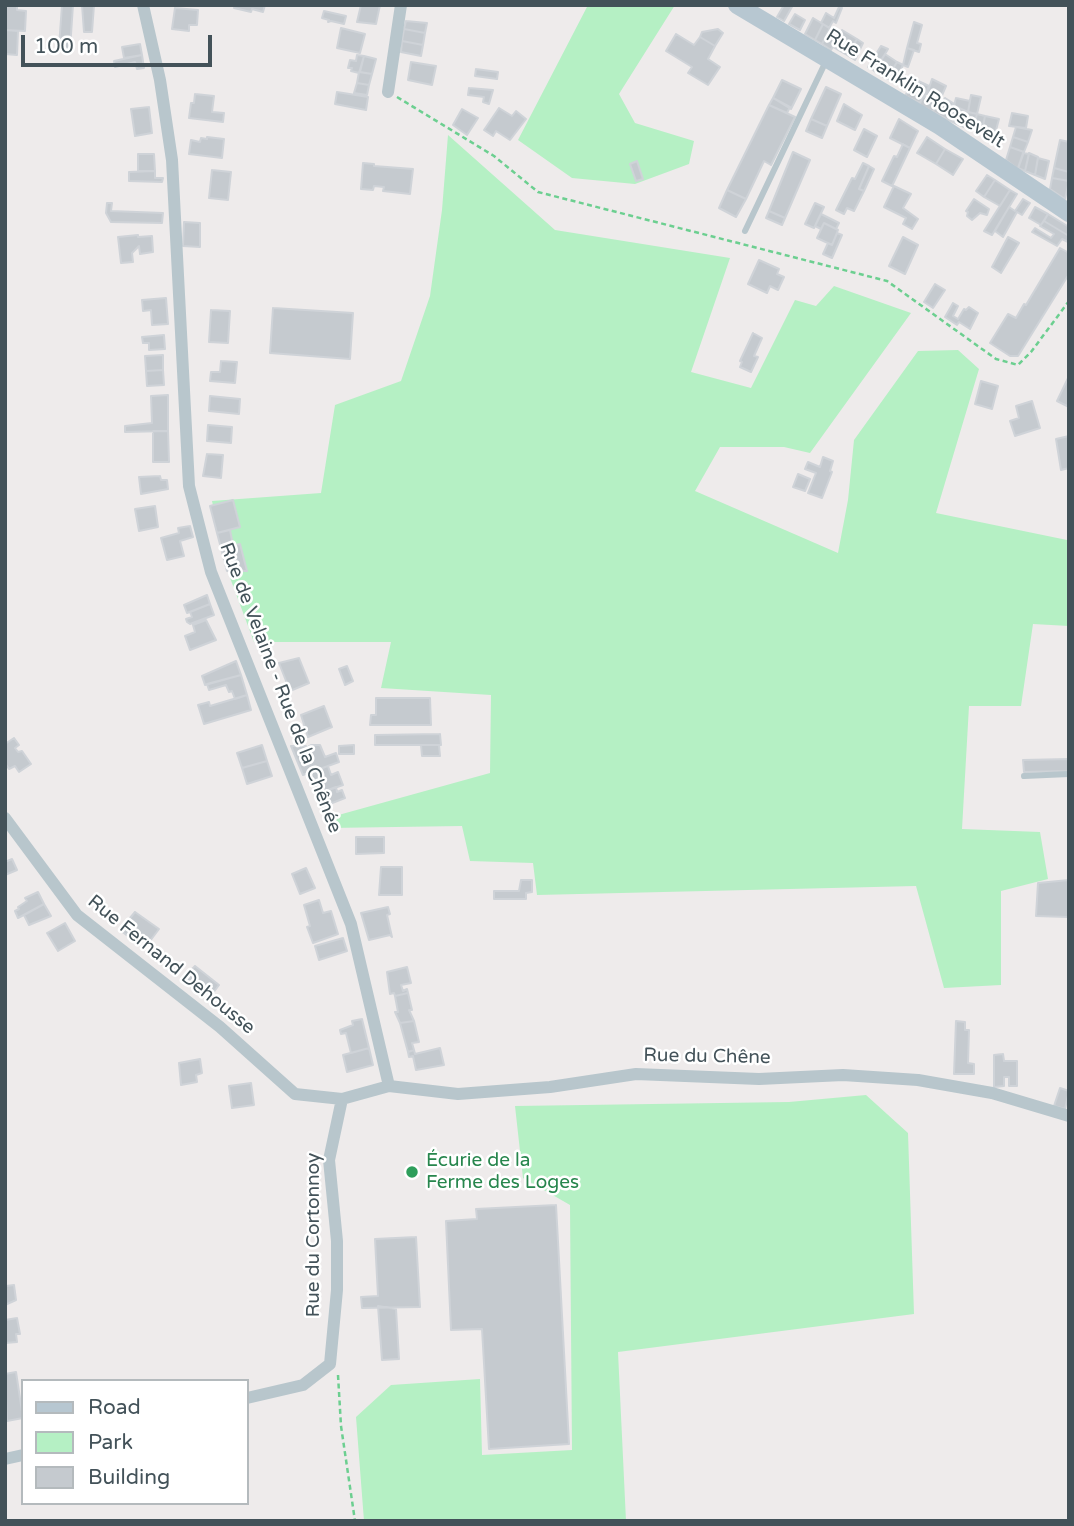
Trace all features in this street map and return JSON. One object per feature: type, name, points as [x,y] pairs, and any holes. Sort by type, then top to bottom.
[{"type":"main road","name":"Rue Franklin Roosevelt","points":[[737,5],[940,126],[1069,213]]},
{"type":"street","name":"Rue de Velaine - Rue de la Chênée","points":[[143,5],[160,80],[172,160],[189,486],[211,572],[351,924],[389,1086]]},
{"type":"street","points":[[388,92],[401,5]]},
{"type":"street","name":"Rue Fernand Dehousse","points":[[5,818],[77,915],[220,1027],[295,1094],[342,1098]]},
{"type":"street","name":"Rue du Chêne","points":[[342,1098],[389,1086],[458,1094],[550,1087],[636,1074],[759,1079],[843,1075],[918,1080],[992,1093],[1069,1116]]},
{"type":"street","name":"Rue du Cortonnoy","points":[[330,1364],[337,1278],[337,1241],[329,1160],[342,1098]]},
{"type":"street","points":[[248,1398],[303,1385],[330,1364]]},
{"type":"lane","points":[[745,231],[827,59]]},
{"type":"lane","points":[[1024,776],[1069,774]]},
{"type":"path","points":[[388,92],[494,156],[538,191],[887,281],[996,359],[1018,365],[1031,352],[1069,300]]},
{"type":"path","points":[[330,1364],[338,1376],[341,1426],[355,1521]]},
{"type":"green space","points":[[588,5],[675,5],[619,94],[635,123],[694,141],[689,164],[635,184],[572,178],[518,140]]},
{"type":"green space","points":[[448,135],[555,230],[730,258],[691,372],[751,388],[795,300],[816,306],[834,286],[911,313],[810,453],[784,447],[720,447],[695,491],[838,553],[848,500],[854,440],[918,351],[958,350],[979,369],[936,513],[1067,540],[1069,559],[1069,626],[1033,624],[1021,706],[969,706],[962,829],[1040,832],[1048,879],[1001,891],[1001,985],[944,988],[916,886],[537,895],[533,863],[470,861],[462,826],[329,828],[324,819],[490,773],[491,695],[381,688],[391,642],[254,642],[226,567],[212,501],[321,493],[335,405],[401,381],[430,296],[442,210]]},
{"type":"green space","points":[[866,1095],[908,1133],[914,1314],[618,1352],[626,1521],[364,1521],[356,1417],[391,1385],[480,1379],[482,1455],[572,1450],[570,1205],[523,1178],[515,1106],[789,1102]]},
{"type":"building","points":[[5,5],[17,5],[17,10],[26,11],[25,31],[5,30]]},
{"type":"building","points":[[62,5],[73,5],[70,49],[59,47]]},
{"type":"building","points":[[82,5],[94,5],[92,32],[84,32]]},
{"type":"building","points":[[235,5],[265,5],[263,12],[252,9],[251,12],[234,8]]},
{"type":"building","points":[[361,5],[380,5],[376,24],[357,22]]},
{"type":"building","points":[[784,5],[793,5],[784,21],[777,17]]},
{"type":"building","points":[[839,7],[842,8],[836,23],[833,21],[829,28],[821,23],[826,13],[834,18]]},
{"type":"building","points":[[175,8],[198,10],[197,25],[189,25],[189,31],[172,29]]},
{"type":"building","points":[[324,11],[346,16],[344,24],[328,22],[329,20],[322,18]]},
{"type":"building","points":[[795,14],[805,20],[800,30],[789,24]]},
{"type":"building","points":[[813,18],[823,24],[815,40],[805,34]]},
{"type":"building","points":[[406,21],[427,23],[425,33],[404,29]]},
{"type":"building","points":[[914,22],[922,25],[917,43],[921,44],[919,52],[907,48]]},
{"type":"building","points":[[823,24],[830,28],[822,44],[815,40]]},
{"type":"building","points":[[341,28],[365,34],[360,53],[337,48]]},
{"type":"building","points":[[830,28],[840,34],[831,50],[822,44]]},
{"type":"building","points":[[404,29],[425,33],[423,45],[402,41]]},
{"type":"building","points":[[718,29],[723,33],[715,46],[700,37],[702,32]]},
{"type":"building","points":[[5,30],[18,31],[17,55],[5,54]]},
{"type":"building","points":[[842,30],[857,39],[847,55],[833,47]]},
{"type":"building","points":[[676,34],[694,45],[700,37],[715,46],[708,59],[720,67],[708,85],[688,73],[692,67],[666,51]]},
{"type":"building","points":[[857,39],[863,43],[855,60],[847,55]]},
{"type":"building","points":[[402,41],[423,45],[421,56],[401,52]]},
{"type":"building","points":[[140,44],[142,55],[124,58],[122,47]]},
{"type":"building","points":[[881,46],[888,49],[875,71],[868,67]]},
{"type":"building","points":[[907,48],[914,50],[908,67],[903,65]]},
{"type":"building","points":[[885,54],[897,62],[887,79],[874,71]]},
{"type":"building","points":[[142,55],[144,68],[137,69],[135,62],[115,67],[114,61]]},
{"type":"building","points":[[357,55],[364,56],[359,73],[348,68],[350,60],[356,61]]},
{"type":"building","points":[[364,56],[376,59],[372,74],[360,72]]},
{"type":"building","points":[[411,62],[436,66],[432,85],[408,80]]},
{"type":"building","points":[[897,62],[903,65],[895,83],[887,78]]},
{"type":"building","points":[[476,69],[498,72],[497,79],[475,76]]},
{"type":"building","points":[[359,72],[372,74],[369,85],[357,83]]},
{"type":"building","points":[[914,79],[929,86],[925,95],[910,87]]},
{"type":"building","points":[[932,79],[946,86],[940,100],[927,94]]},
{"type":"building","points":[[782,80],[801,89],[791,109],[773,98]]},
{"type":"building","points":[[357,83],[369,85],[367,95],[354,93]]},
{"type":"building","points":[[826,87],[841,94],[827,126],[811,119]]},
{"type":"building","points":[[910,87],[924,95],[920,103],[905,96]]},
{"type":"building","points":[[469,88],[493,90],[489,104],[483,102],[484,97],[468,95]]},
{"type":"building","points":[[337,92],[368,97],[366,110],[335,104]]},
{"type":"building","points":[[195,94],[214,96],[212,112],[224,113],[223,122],[189,118]]},
{"type":"building","points":[[971,95],[981,97],[977,114],[968,112]]},
{"type":"building","points":[[923,96],[936,103],[933,112],[919,105]]},
{"type":"building","points":[[773,98],[790,107],[787,113],[769,105]]},
{"type":"building","points":[[945,98],[953,103],[948,120],[933,112],[937,101],[942,105]]},
{"type":"building","points":[[956,98],[970,101],[968,112],[954,106]]},
{"type":"building","points":[[844,104],[862,115],[855,130],[837,121]]},
{"type":"building","points":[[769,105],[795,117],[771,165],[764,161],[746,199],[727,190]]},
{"type":"building","points":[[952,105],[968,112],[964,127],[948,120]]},
{"type":"building","points":[[149,107],[152,133],[135,136],[131,109]]},
{"type":"building","points":[[499,108],[512,116],[516,111],[526,119],[510,140],[496,131],[493,136],[484,130]]},
{"type":"building","points":[[462,109],[478,118],[467,135],[453,125]]},
{"type":"building","points":[[968,112],[977,114],[973,129],[964,127]]},
{"type":"building","points":[[1012,113],[1028,116],[1026,128],[1009,126]]},
{"type":"building","points":[[977,114],[985,116],[982,131],[973,129]]},
{"type":"building","points":[[985,116],[999,119],[995,134],[982,131]]},
{"type":"building","points":[[811,119],[827,126],[822,138],[806,131]]},
{"type":"building","points":[[899,119],[918,131],[910,148],[890,138]]},
{"type":"building","points":[[1016,127],[1032,130],[1028,142],[1013,137]]},
{"type":"building","points":[[864,129],[877,136],[867,157],[854,150]]},
{"type":"building","points":[[927,137],[945,149],[936,164],[917,153]]},
{"type":"building","points":[[1013,137],[1028,142],[1024,152],[1010,147]]},
{"type":"building","points":[[201,138],[224,139],[222,158],[189,154],[191,140],[200,142]]},
{"type":"building","points":[[1060,140],[1069,142],[1069,172],[1054,168]]},
{"type":"building","points":[[903,144],[910,148],[892,186],[882,181]]},
{"type":"building","points":[[1010,147],[1024,152],[1018,169],[1006,160]]},
{"type":"building","points":[[945,149],[963,159],[953,175],[936,164]]},
{"type":"building","points":[[793,152],[810,160],[785,218],[769,211]]},
{"type":"building","points":[[1023,153],[1029,154],[1025,171],[1018,168]]},
{"type":"building","points":[[1029,153],[1038,157],[1035,175],[1025,171]]},
{"type":"building","points":[[138,154],[154,154],[155,171],[138,171]]},
{"type":"building","points":[[1038,158],[1049,161],[1045,179],[1035,175]]},
{"type":"building","points":[[637,161],[643,179],[636,181],[630,164]]},
{"type":"building","points":[[363,163],[413,169],[410,194],[383,191],[384,187],[361,189]]},
{"type":"building","points":[[863,163],[869,166],[859,189],[864,191],[854,211],[847,208],[844,214],[836,210]]},
{"type":"building","points":[[869,166],[874,169],[864,191],[859,189]]},
{"type":"building","points":[[1054,168],[1069,172],[1069,181],[1052,178]]},
{"type":"building","points":[[212,170],[231,172],[228,200],[209,198]]},
{"type":"building","points":[[155,171],[155,178],[163,178],[162,182],[129,181],[129,172]]},
{"type":"building","points":[[987,175],[995,180],[984,197],[976,191]]},
{"type":"building","points":[[1052,178],[1069,181],[1065,199],[1050,189]]},
{"type":"building","points":[[995,180],[1010,190],[1000,206],[984,197]]},
{"type":"building","points":[[894,186],[911,194],[903,208],[918,219],[912,229],[903,224],[906,218],[884,207]]},
{"type":"building","points":[[727,190],[746,199],[736,217],[719,208]]},
{"type":"building","points":[[1010,190],[1017,194],[992,235],[984,231]]},
{"type":"building","points":[[974,199],[989,209],[987,215],[980,213],[972,220],[966,211]]},
{"type":"building","points":[[1023,199],[1030,203],[1022,215],[1017,212],[1003,237],[995,231],[1009,207],[1015,211]]},
{"type":"building","points":[[107,203],[112,203],[111,211],[163,213],[162,223],[111,222],[106,213]]},
{"type":"building","points":[[815,203],[824,207],[814,228],[805,224]]},
{"type":"building","points":[[1035,207],[1048,214],[1041,225],[1029,218]]},
{"type":"building","points":[[769,211],[785,218],[782,225],[766,218]]},
{"type":"building","points":[[821,214],[839,223],[836,229],[824,223],[821,229],[815,226]]},
{"type":"building","points":[[1048,214],[1069,227],[1069,236],[1044,221]]},
{"type":"building","points":[[1044,221],[1069,236],[1068,242],[1062,239],[1057,246],[1032,232],[1035,228],[1051,238],[1054,234],[1040,226]]},
{"type":"building","points":[[184,222],[200,223],[200,247],[183,246]]},
{"type":"building","points":[[824,223],[838,230],[832,245],[817,238]]},
{"type":"building","points":[[837,233],[842,235],[832,258],[823,254],[828,243],[832,245]]},
{"type":"building","points":[[152,236],[153,252],[140,254],[139,246],[132,253],[133,262],[121,263],[118,237]]},
{"type":"building","points":[[903,237],[918,245],[905,274],[889,266]]},
{"type":"building","points":[[1008,237],[1019,243],[1001,273],[992,267]]},
{"type":"building","points":[[1060,248],[1069,253],[1069,274],[1018,356],[1010,356],[990,343],[1008,314],[1016,318],[1024,304],[1026,305]]},
{"type":"building","points":[[759,260],[779,269],[777,274],[784,277],[778,290],[770,286],[767,293],[748,284]]},
{"type":"building","points":[[935,284],[945,290],[933,308],[924,302]]},
{"type":"building","points":[[166,298],[168,324],[152,325],[151,310],[143,311],[142,300]]},
{"type":"building","points":[[953,303],[958,306],[953,316],[958,319],[964,309],[969,307],[978,313],[970,329],[945,317]]},
{"type":"building","points":[[273,308],[353,313],[350,359],[270,353]]},
{"type":"building","points":[[211,310],[230,311],[228,343],[209,342]]},
{"type":"building","points":[[753,333],[762,338],[751,372],[740,367],[740,361]]},
{"type":"building","points":[[164,335],[165,349],[149,350],[149,343],[143,343],[142,337]]},
{"type":"building","points":[[163,355],[163,370],[146,371],[145,356]]},
{"type":"building","points":[[221,361],[237,362],[235,383],[210,381],[211,372],[220,372]]},
{"type":"building","points":[[163,370],[164,385],[147,386],[146,371]]},
{"type":"building","points":[[1069,376],[1069,407],[1057,401]]},
{"type":"building","points":[[981,381],[998,386],[992,409],[975,404]]},
{"type":"building","points":[[168,395],[168,431],[125,432],[125,426],[152,423],[151,396]]},
{"type":"building","points":[[210,396],[240,399],[239,414],[209,411]]},
{"type":"building","points":[[1032,401],[1040,428],[1015,436],[1010,421],[1019,418],[1016,406]]},
{"type":"building","points":[[208,425],[232,427],[231,443],[207,441]]},
{"type":"building","points":[[153,431],[168,431],[169,462],[153,462]]},
{"type":"building","points":[[1069,436],[1069,468],[1061,470],[1056,439]]},
{"type":"building","points":[[207,454],[223,455],[221,478],[203,476]]},
{"type":"building","points":[[823,457],[833,461],[832,472],[822,498],[808,493],[816,473],[805,469],[808,462],[820,467]]},
{"type":"building","points":[[798,474],[810,479],[805,491],[793,487]]},
{"type":"building","points":[[160,476],[161,480],[167,480],[168,489],[141,494],[139,477]]},
{"type":"building","points":[[233,500],[240,527],[217,533],[210,506]]},
{"type":"building","points":[[155,506],[158,527],[139,531],[135,509]]},
{"type":"building","points":[[190,526],[193,537],[180,541],[184,556],[167,560],[161,538],[179,533],[178,528]]},
{"type":"building","points":[[230,530],[233,545],[221,548],[217,533]]},
{"type":"building","points":[[240,544],[247,571],[227,571],[221,548]]},
{"type":"building","points":[[207,595],[210,604],[187,613],[184,605]]},
{"type":"building","points":[[210,604],[214,615],[190,624],[187,622],[186,619],[192,617],[190,612]]},
{"type":"building","points":[[206,620],[216,640],[190,650],[185,636],[195,632],[193,625]]},
{"type":"building","points":[[299,658],[309,683],[290,691],[279,663]]},
{"type":"building","points":[[236,661],[241,675],[205,685],[202,676]]},
{"type":"building","points":[[347,666],[353,681],[345,685],[339,669]]},
{"type":"building","points":[[241,675],[247,695],[235,699],[226,685],[209,690],[207,684]]},
{"type":"building","points":[[247,695],[251,710],[204,724],[198,705],[209,702],[210,706]]},
{"type":"building","points":[[376,698],[430,698],[431,725],[370,725],[371,715],[376,715]]},
{"type":"building","points":[[324,706],[332,727],[308,737],[301,715]]},
{"type":"building","points":[[440,734],[441,745],[375,745],[375,735]]},
{"type":"building","points":[[14,738],[19,745],[15,748],[18,752],[22,751],[31,764],[19,772],[15,766],[9,769],[5,763],[5,744]]},
{"type":"building","points":[[262,745],[267,761],[242,768],[237,753]]},
{"type":"building","points":[[320,745],[325,757],[336,753],[339,762],[303,775],[291,746],[306,748]]},
{"type":"building","points":[[354,745],[354,754],[339,754],[339,746]]},
{"type":"building","points":[[421,745],[439,745],[440,756],[422,756]]},
{"type":"building","points":[[1069,759],[1069,771],[1024,772],[1023,760]]},
{"type":"building","points":[[267,761],[272,776],[247,784],[242,768]]},
{"type":"building","points":[[328,766],[331,775],[338,772],[343,785],[317,794],[309,773]]},
{"type":"building","points":[[336,787],[337,792],[342,790],[345,798],[322,807],[317,794]]},
{"type":"building","points":[[356,837],[384,837],[384,853],[356,854]]},
{"type":"building","points":[[12,859],[17,870],[5,875],[5,862]]},
{"type":"building","points":[[381,867],[402,867],[402,895],[379,895]]},
{"type":"building","points":[[306,868],[315,888],[300,894],[292,874]]},
{"type":"building","points":[[521,880],[532,880],[532,892],[526,893],[526,899],[494,899],[494,891],[519,891]]},
{"type":"building","points":[[1069,880],[1069,919],[1036,916],[1038,883]]},
{"type":"building","points":[[38,892],[44,904],[18,918],[15,911],[18,907],[27,901],[25,898]]},
{"type":"building","points":[[319,900],[323,913],[331,911],[338,934],[313,943],[307,927],[310,926],[304,905]]},
{"type":"building","points":[[44,904],[51,916],[29,925],[24,915]]},
{"type":"building","points":[[388,907],[392,937],[390,935],[369,940],[361,913]]},
{"type":"building","points":[[135,912],[159,929],[147,945],[134,934],[129,937],[120,930]]},
{"type":"building","points":[[65,923],[75,941],[58,951],[47,933]]},
{"type":"building","points":[[343,938],[347,951],[319,960],[315,946]]},
{"type":"building","points":[[195,966],[219,985],[210,997],[182,979]]},
{"type":"building","points":[[407,967],[411,983],[401,985],[403,991],[407,989],[408,993],[395,996],[394,993],[390,994],[387,972]]},
{"type":"building","points":[[408,993],[412,1010],[409,1010],[414,1021],[400,1023],[395,1012],[398,1012],[395,996]]},
{"type":"building","points":[[362,1019],[369,1048],[351,1053],[346,1033],[341,1034],[340,1030],[353,1025],[352,1021]]},
{"type":"building","points":[[414,1021],[419,1042],[412,1043],[414,1050],[408,1052],[400,1023]]},
{"type":"building","points":[[956,1021],[965,1022],[965,1030],[969,1030],[968,1063],[974,1064],[974,1074],[954,1074]]},
{"type":"building","points":[[369,1048],[373,1065],[347,1072],[343,1055]]},
{"type":"building","points":[[440,1048],[444,1065],[416,1070],[413,1056],[409,1057],[408,1052],[414,1050],[415,1054]]},
{"type":"building","points":[[1003,1054],[1004,1061],[1017,1061],[1017,1086],[1009,1086],[1009,1077],[1004,1077],[1004,1086],[994,1087],[994,1055]]},
{"type":"building","points":[[200,1059],[202,1073],[196,1075],[197,1082],[181,1085],[179,1063]]},
{"type":"building","points":[[251,1083],[254,1105],[232,1108],[229,1086]]},
{"type":"building","points":[[1060,1088],[1069,1091],[1065,1109],[1054,1106]]},
{"type":"building","points":[[556,1205],[569,1444],[489,1449],[482,1329],[451,1330],[446,1221],[477,1219],[476,1209]]},
{"type":"building","points":[[416,1237],[420,1307],[362,1308],[361,1297],[378,1296],[375,1239]]},
{"type":"building","points":[[5,1282],[6,1286],[14,1285],[16,1300],[5,1305]]},
{"type":"building","points":[[378,1306],[396,1309],[399,1359],[382,1360]]},
{"type":"building","points":[[17,1318],[20,1334],[16,1334],[17,1342],[5,1343],[5,1320]]},
{"type":"building","points":[[16,1372],[21,1418],[7,1421],[5,1374]]},
{"type":"place","name":"Écurie de la Ferme des Loges","points":[[412,1172]]}]
